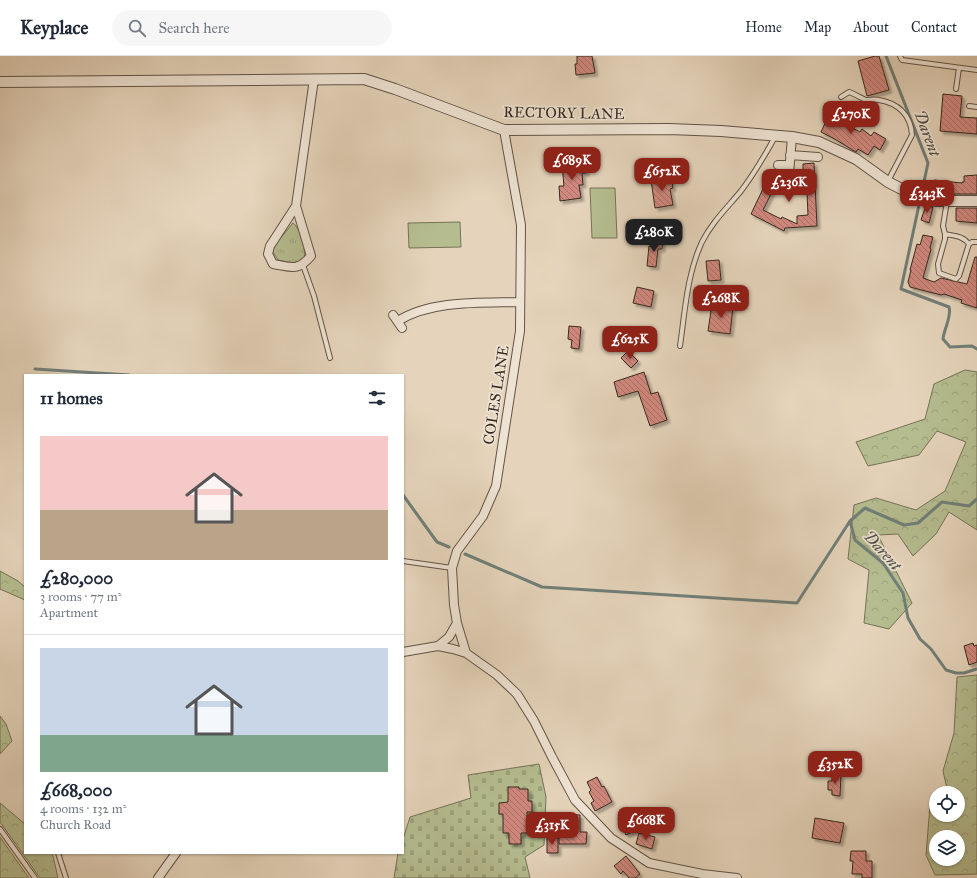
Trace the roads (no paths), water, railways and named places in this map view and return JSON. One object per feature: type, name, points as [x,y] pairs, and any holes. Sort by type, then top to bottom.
[{"type":"street","points":[[296,206],[270,246],[268,254],[273,264],[297,268],[303,265],[311,256],[296,206],[314,79]]},
{"type":"street","name":"RECTORY LANE","points":[[0,82],[364,79],[395,89],[504,130],[670,129],[721,131],[792,137],[819,142],[854,158],[888,182],[922,198],[947,201],[977,201]]},
{"type":"street","name":"COLES LANE","points":[[466,653],[457,623],[454,605],[452,568],[457,551],[483,516],[496,486],[520,331],[519,302],[521,225],[504,130]]},
{"type":"street","points":[[778,165],[789,170],[792,137]]},
{"type":"street","points":[[790,156],[818,157]]},
{"type":"street","points":[[398,321],[427,308],[468,303],[519,302]]},
{"type":"street","points":[[438,646],[449,637],[457,623]]},
{"type":"street","points":[[404,652],[438,646],[466,653],[497,675],[517,694],[534,721],[574,800],[611,838],[649,863],[701,876],[737,878]]},
{"type":"street","points":[[158,878],[175,854]]},
{"type":"lane","points":[[900,56],[902,60],[977,70]]},
{"type":"lane","points":[[956,89],[959,68]]},
{"type":"lane","points":[[841,97],[849,92],[866,100],[878,99],[896,105],[907,115],[912,135],[888,182]]},
{"type":"lane","points":[[969,106],[977,107]]},
{"type":"lane","points":[[680,346],[692,268],[702,242],[719,215],[741,191],[776,136]]},
{"type":"lane","points":[[946,234],[960,236],[965,239],[968,244],[959,276],[956,279],[939,273],[938,268],[946,234],[943,226],[947,201]]},
{"type":"lane","points":[[968,244],[977,242]]},
{"type":"lane","points":[[303,265],[314,296],[330,358]]},
{"type":"lane","points":[[404,561],[452,568]]},
{"type":"lane","points":[[0,829],[35,878]]},
{"type":"lane","points":[[58,854],[66,878]]},
{"type":"waterway","name":"Darent","points":[[886,56],[928,163],[901,289],[949,307],[949,318],[943,339],[950,347],[972,346],[977,349]]},
{"type":"waterway","points":[[35,369],[113,374]]},
{"type":"waterway","points":[[404,496],[437,542],[449,547]]},
{"type":"waterway","name":"Darent","points":[[977,499],[969,506],[942,502],[918,523],[904,525],[865,508],[850,521],[855,540],[883,563],[903,593],[908,618],[920,639],[931,649],[946,670],[956,673],[964,673],[977,669]]},
{"type":"waterway","points":[[465,554],[542,587],[797,603],[850,521]]}]
